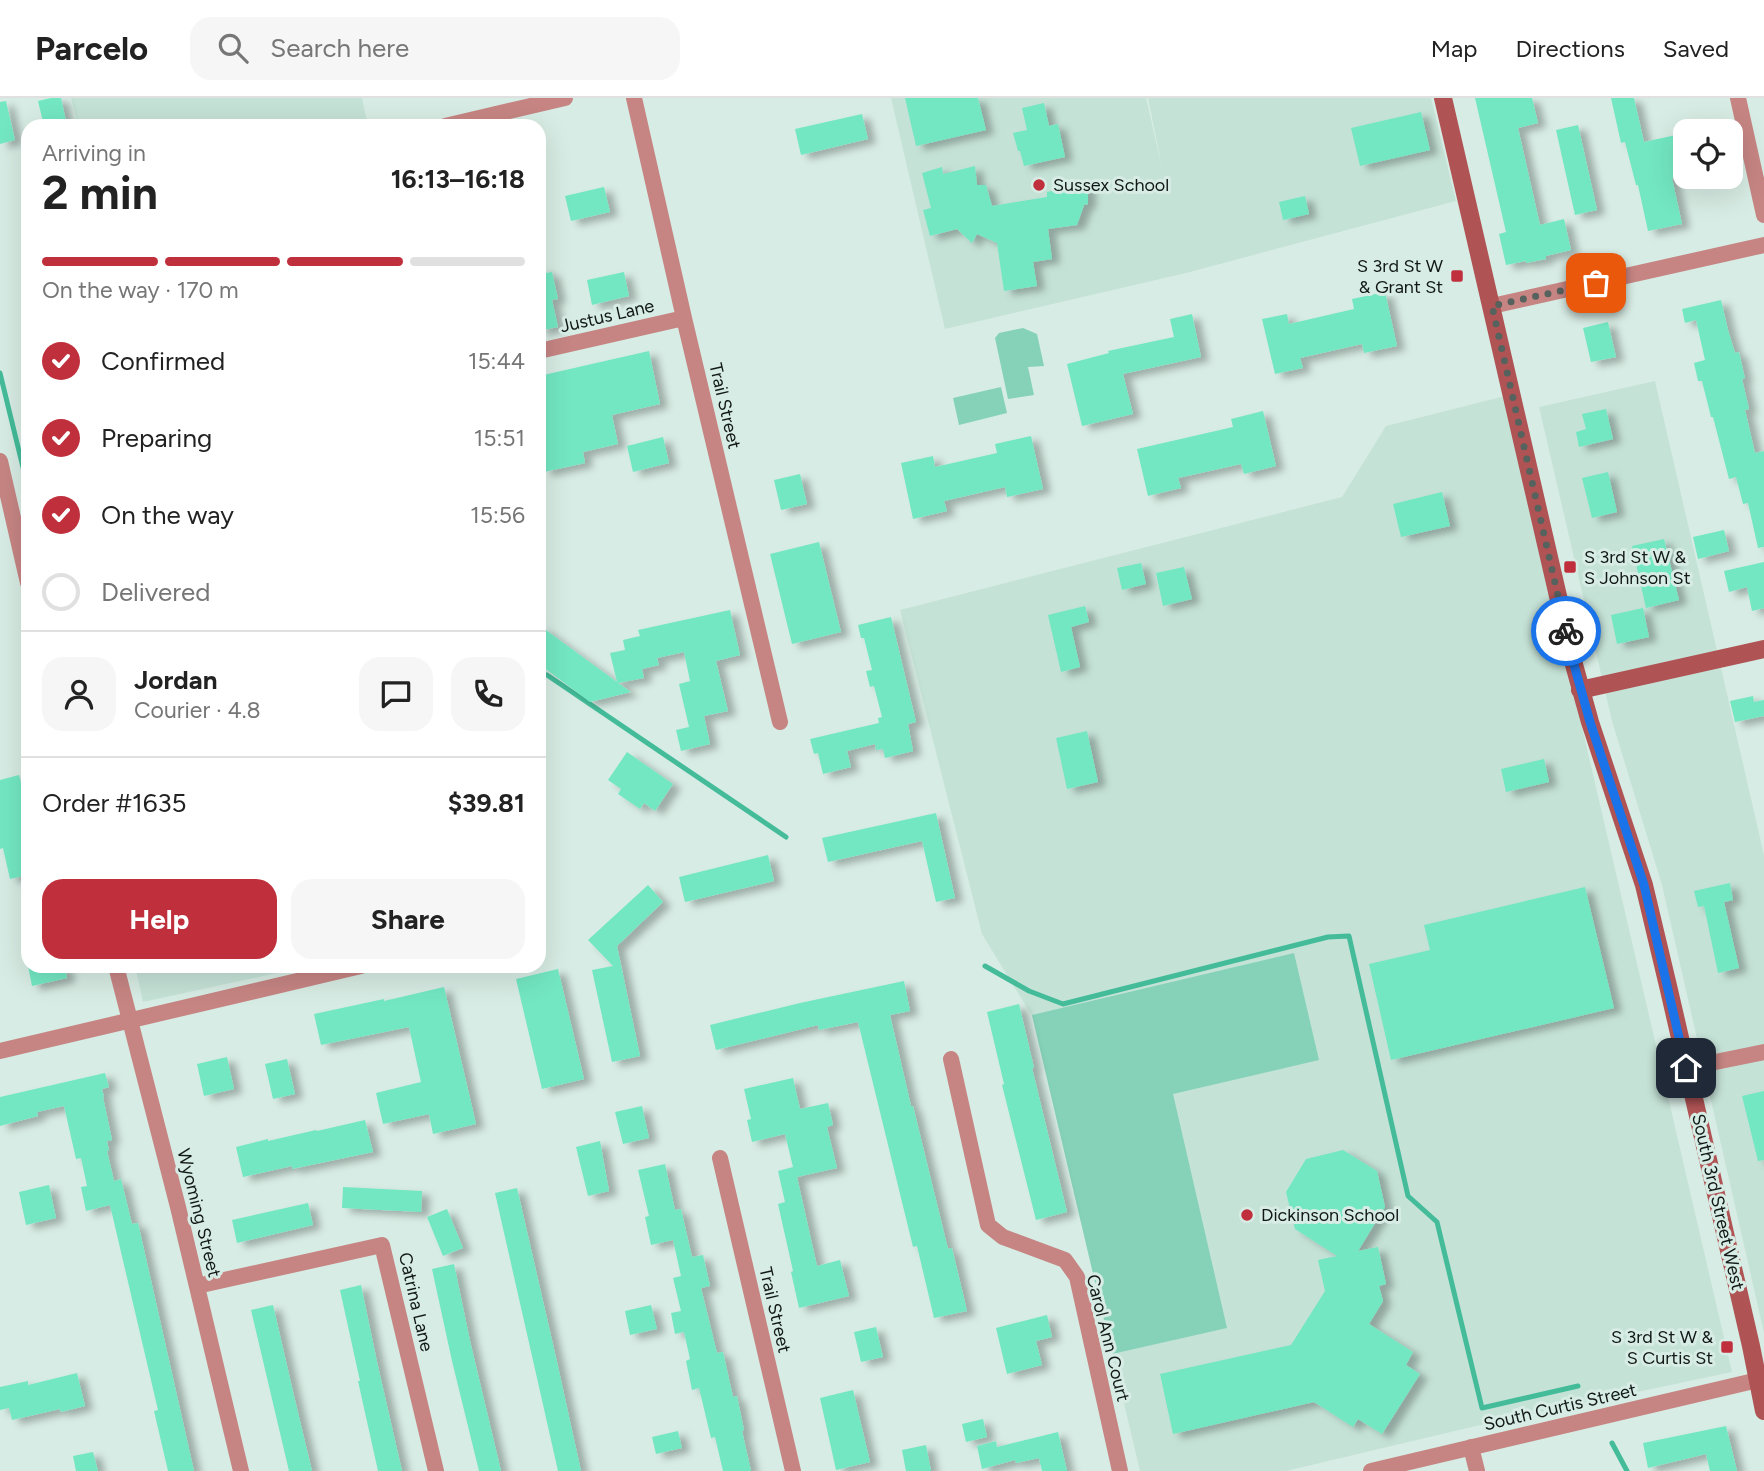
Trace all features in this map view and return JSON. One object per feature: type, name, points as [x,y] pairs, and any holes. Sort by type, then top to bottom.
[{"type":"main road","name":"South 3rd Street West","points":[[1443,98],[1580,690],[1644,885],[1764,1411]]},
{"type":"main road","points":[[1580,690],[1764,649]]},
{"type":"street","points":[[475,119],[565,98]]},
{"type":"street","name":"Trail Street","points":[[634,98],[780,722]]},
{"type":"street","points":[[1738,98],[1764,215]]},
{"type":"street","points":[[1492,306],[1764,245]]},
{"type":"street","name":"Justus Lane","points":[[546,349],[684,318]]},
{"type":"street","points":[[0,461],[21,552]]},
{"type":"street","name":"Wyoming Street","points":[[118,973],[241,1471]]},
{"type":"street","points":[[0,1051],[332,973]]},
{"type":"street","points":[[1686,1068],[1764,1052]]},
{"type":"street","name":"Carol Ann Court","points":[[951,1059],[989,1225],[1003,1237],[1065,1260],[1077,1277],[1120,1471]]},
{"type":"street","name":"Trail Street","points":[[720,1158],[793,1471]]},
{"type":"street","name":"Catrina Lane","points":[[197,1286],[382,1245],[436,1471]]},
{"type":"street","name":"South Curtis Street","points":[[1371,1471],[1758,1381]]},
{"type":"street","points":[[1471,1447],[1477,1471]]},
{"type":"shaded area","points":[[71,98],[362,98],[366,119],[76,119]]},
{"type":"shaded area","points":[[891,98],[1146,98],[1163,172],[1148,98],[1431,98],[1456,201],[1186,273],[945,329]]},
{"type":"shaded area","points":[[1655,381],[1764,855],[1764,1333],[1662,885],[1612,721],[1539,407]]},
{"type":"shaded area","points":[[1505,396],[1732,1372],[1476,1426],[1286,1471],[1140,1471],[1032,1016],[982,934],[900,610],[1342,497],[1386,426]]},
{"type":"shaded area","points":[[137,973],[277,973],[143,1002]]},
{"type":"green space","points":[[1023,328],[1037,334],[1044,366],[1028,367],[1034,395],[1008,399],[995,338],[999,333]]},
{"type":"green space","points":[[1001,387],[1007,413],[959,425],[953,398]]},
{"type":"green space","points":[[1294,953],[1319,1060],[1173,1094],[1227,1328],[1112,1354],[1032,1015]]},
{"type":"building","points":[[61,98],[66,119],[42,119],[38,101]]},
{"type":"building","points":[[905,98],[978,98],[986,130],[916,146]]},
{"type":"building","points":[[1475,98],[1532,98],[1538,123],[1518,128],[1540,225],[1564,219],[1571,250],[1546,256],[1546,259],[1506,265],[1499,234],[1506,232]]},
{"type":"building","points":[[1611,98],[1634,98],[1644,142],[1673,136],[1673,189],[1682,224],[1648,231],[1625,142],[1621,143]]},
{"type":"building","points":[[6,101],[15,140],[0,144],[0,102]]},
{"type":"building","points":[[1044,103],[1049,126],[1058,124],[1065,157],[1024,166],[1013,133],[1027,130],[1022,108]]},
{"type":"building","points":[[1421,112],[1430,150],[1360,166],[1351,128]]},
{"type":"building","points":[[862,114],[868,139],[801,155],[795,129]]},
{"type":"building","points":[[1578,125],[1597,210],[1575,215],[1556,130]]},
{"type":"building","points":[[975,166],[977,185],[986,185],[992,206],[1047,197],[1047,192],[1088,183],[1088,204],[1084,205],[1077,225],[1048,229],[1052,259],[1033,262],[1037,286],[1004,291],[997,243],[977,234],[972,243],[957,229],[930,236],[923,210],[931,208],[922,173],[942,167],[943,174]]},
{"type":"building","points":[[604,187],[610,212],[571,221],[565,196]]},
{"type":"building","points":[[1305,196],[1309,214],[1283,220],[1279,202]]},
{"type":"building","points":[[552,272],[558,299],[552,300],[558,327],[546,330],[546,273]]},
{"type":"building","points":[[624,272],[629,296],[592,305],[587,280]]},
{"type":"building","points":[[1385,292],[1397,346],[1364,353],[1362,344],[1300,358],[1303,368],[1275,374],[1262,319],[1287,314],[1289,324],[1354,309],[1352,299]]},
{"type":"building","points":[[1721,300],[1735,353],[1739,352],[1745,379],[1742,379],[1749,409],[1745,410],[1755,453],[1764,451],[1764,547],[1758,548],[1748,503],[1743,504],[1736,477],[1729,479],[1702,381],[1698,381],[1694,363],[1705,360],[1696,320],[1685,323],[1682,309]]},
{"type":"building","points":[[1192,314],[1201,357],[1123,374],[1133,414],[1082,426],[1067,364],[1109,353],[1108,351],[1174,337],[1170,319]]},
{"type":"building","points":[[1608,322],[1616,357],[1591,362],[1583,328]]},
{"type":"building","points":[[649,351],[660,404],[612,415],[618,444],[583,452],[585,463],[546,472],[546,374]]},
{"type":"building","points":[[1606,409],[1613,439],[1579,447],[1576,432],[1586,429],[1582,414]]},
{"type":"building","points":[[1263,411],[1276,466],[1244,474],[1241,464],[1178,478],[1181,488],[1148,496],[1137,449],[1233,427],[1231,419]]},
{"type":"building","points":[[1031,436],[1043,489],[1007,497],[1005,487],[944,501],[947,511],[913,519],[901,463],[933,456],[935,467],[997,453],[995,444]]},
{"type":"building","points":[[663,437],[669,463],[633,472],[627,446]]},
{"type":"building","points":[[1608,472],[1617,512],[1592,518],[1582,478]]},
{"type":"building","points":[[800,474],[807,504],[781,510],[774,480]]},
{"type":"building","points":[[1442,492],[1450,526],[1401,537],[1393,504]]},
{"type":"building","points":[[1724,530],[1729,551],[1698,559],[1693,537]]},
{"type":"building","points":[[1664,539],[1679,600],[1646,608],[1632,546]]},
{"type":"building","points":[[819,542],[841,632],[792,644],[770,554]]},
{"type":"building","points":[[1764,562],[1764,608],[1752,611],[1747,587],[1729,592],[1724,571]]},
{"type":"building","points":[[1141,563],[1146,584],[1122,590],[1117,568]]},
{"type":"building","points":[[1184,567],[1192,599],[1163,606],[1156,573]]},
{"type":"building","points":[[1085,606],[1089,622],[1071,627],[1080,667],[1061,672],[1048,615]]},
{"type":"building","points":[[1643,608],[1649,637],[1617,644],[1611,615]]},
{"type":"building","points":[[730,610],[740,655],[716,661],[728,711],[704,716],[710,744],[681,751],[676,730],[689,727],[679,684],[690,681],[684,652],[657,658],[659,665],[642,669],[644,678],[618,683],[631,692],[590,702],[546,669],[546,630],[617,682],[610,653],[625,650],[623,640],[640,636],[638,630]]},
{"type":"building","points":[[891,617],[916,722],[908,724],[913,751],[885,758],[883,749],[876,750],[875,744],[847,751],[851,767],[823,774],[818,753],[814,754],[810,739],[879,723],[878,718],[882,717],[874,686],[870,687],[866,671],[872,670],[858,625]]},
{"type":"building","points":[[1753,696],[1754,702],[1764,700],[1764,716],[1735,722],[1730,701]]},
{"type":"building","points":[[1087,731],[1098,782],[1067,789],[1056,738]]},
{"type":"building","points":[[627,752],[673,784],[655,811],[644,803],[640,809],[618,794],[621,789],[608,780]]},
{"type":"building","points":[[1544,759],[1549,782],[1506,792],[1501,769]]},
{"type":"building","points":[[19,775],[21,783],[21,877],[10,879],[3,848],[0,849],[0,780]]},
{"type":"building","points":[[936,813],[955,898],[936,902],[922,841],[828,862],[822,838]]},
{"type":"building","points":[[768,855],[774,881],[685,902],[679,877]]},
{"type":"building","points":[[1730,883],[1733,900],[1724,902],[1739,968],[1718,973],[1704,906],[1698,907],[1694,891]]},
{"type":"building","points":[[648,885],[663,902],[617,946],[640,1056],[612,1062],[592,970],[613,966],[588,940]]},
{"type":"building","points":[[1585,887],[1614,1008],[1391,1060],[1369,964],[1430,950],[1424,925]]},
{"type":"building","points":[[558,969],[584,1079],[542,1089],[516,979]]},
{"type":"building","points":[[29,973],[66,973],[67,978],[32,986]]},
{"type":"building","points":[[904,981],[910,1011],[890,1015],[948,1249],[952,1248],[967,1311],[934,1318],[917,1246],[913,1247],[858,1022],[819,1030],[818,1025],[716,1050],[710,1025]]},
{"type":"building","points":[[444,987],[476,1124],[433,1134],[429,1114],[383,1124],[376,1093],[421,1082],[409,1027],[321,1045],[314,1014]]},
{"type":"building","points":[[1019,1004],[1067,1212],[1036,1220],[1002,1085],[1004,1084],[987,1012]]},
{"type":"building","points":[[227,1057],[234,1089],[204,1096],[197,1064]]},
{"type":"building","points":[[287,1059],[295,1094],[273,1099],[265,1064]]},
{"type":"building","points":[[105,1073],[109,1087],[102,1089],[112,1140],[107,1141],[107,1151],[114,1181],[121,1179],[132,1224],[138,1223],[194,1471],[168,1471],[154,1411],[158,1410],[110,1205],[86,1211],[81,1187],[87,1186],[81,1158],[76,1159],[64,1106],[37,1112],[38,1116],[0,1126],[0,1097]]},
{"type":"building","points":[[793,1078],[800,1109],[828,1103],[833,1125],[827,1127],[837,1168],[797,1177],[817,1266],[840,1260],[849,1296],[799,1308],[778,1204],[785,1202],[778,1171],[793,1167],[785,1134],[752,1142],[747,1120],[751,1119],[744,1089]]},
{"type":"building","points":[[1764,1091],[1764,1160],[1758,1161],[1742,1096]]},
{"type":"building","points":[[642,1106],[649,1138],[623,1144],[615,1112]]},
{"type":"building","points":[[365,1120],[373,1152],[243,1177],[236,1147]]},
{"type":"building","points":[[600,1141],[609,1191],[588,1196],[576,1147]]},
{"type":"building","points":[[1343,1150],[1377,1171],[1385,1207],[1358,1251],[1378,1247],[1386,1284],[1379,1286],[1383,1301],[1369,1324],[1413,1352],[1406,1365],[1420,1374],[1382,1434],[1358,1419],[1353,1427],[1314,1402],[1173,1434],[1160,1374],[1291,1345],[1325,1291],[1318,1260],[1337,1256],[1295,1229],[1286,1192],[1306,1159]]},
{"type":"building","points":[[665,1164],[675,1210],[681,1209],[692,1257],[703,1255],[710,1286],[701,1288],[717,1353],[723,1352],[733,1397],[737,1396],[751,1471],[723,1471],[715,1437],[711,1438],[699,1388],[692,1390],[686,1361],[690,1359],[684,1332],[675,1334],[671,1313],[681,1311],[673,1278],[681,1276],[673,1240],[651,1245],[645,1217],[649,1216],[638,1170]]},
{"type":"building","points":[[49,1185],[56,1218],[26,1225],[19,1192]]},
{"type":"building","points":[[343,1187],[422,1191],[421,1212],[342,1208]]},
{"type":"building","points":[[517,1188],[581,1471],[558,1471],[495,1193]]},
{"type":"building","points":[[308,1203],[313,1225],[237,1243],[232,1220]]},
{"type":"building","points":[[447,1209],[463,1248],[443,1256],[427,1217]]},
{"type":"building","points":[[454,1264],[501,1471],[479,1471],[452,1361],[432,1269]]},
{"type":"building","points":[[361,1285],[402,1471],[378,1471],[358,1381],[340,1290]]},
{"type":"building","points":[[273,1305],[312,1471],[289,1471],[251,1310]]},
{"type":"building","points":[[651,1305],[657,1329],[630,1335],[625,1311]]},
{"type":"building","points":[[1047,1315],[1052,1337],[1036,1341],[1042,1365],[1007,1374],[996,1328]]},
{"type":"building","points":[[876,1327],[883,1357],[861,1362],[854,1332]]},
{"type":"building","points":[[77,1373],[85,1406],[12,1420],[9,1408],[0,1410],[0,1387],[28,1381],[28,1385]]},
{"type":"building","points":[[853,1390],[870,1462],[836,1470],[820,1398]]},
{"type":"building","points":[[983,1419],[987,1437],[966,1442],[962,1424]]},
{"type":"building","points":[[1726,1426],[1737,1471],[1710,1471],[1706,1454],[1648,1468],[1643,1443]]},
{"type":"building","points":[[678,1431],[682,1448],[656,1454],[652,1437]]},
{"type":"building","points":[[1058,1432],[1067,1471],[1042,1471],[1039,1458],[1016,1463],[1015,1460],[982,1469],[977,1446],[996,1441],[997,1447]]},
{"type":"building","points":[[926,1445],[931,1471],[906,1471],[902,1450]]},
{"type":"building","points":[[93,1452],[98,1471],[76,1471],[73,1456]]},
{"type":"waterway","points":[[0,373],[21,459]]},
{"type":"waterway","points":[[547,675],[786,837]]},
{"type":"waterway","points":[[985,966],[1029,991],[1063,1004],[1328,937],[1349,936],[1408,1196],[1437,1222],[1482,1408],[1578,1386]]},
{"type":"waterway","points":[[1612,1443],[1627,1471]]},
{"type":"way so far","points":[[1566,631],[1492,306],[1596,283]]},
{"type":"place","name":"Sussex School","points":[[1039,185]]},
{"type":"place","name":"S 3rd St W & Grant St","points":[[1457,276]]},
{"type":"place","name":"S 3rd St W & S Johnson St","points":[[1570,567]]},
{"type":"place","name":"Dickinson School","points":[[1247,1215]]},
{"type":"place","name":"S 3rd St W & S Curtis St","points":[[1727,1347]]},
{"type":"route","points":[[1566,631],[1590,722],[1644,885],[1686,1068]]}]
